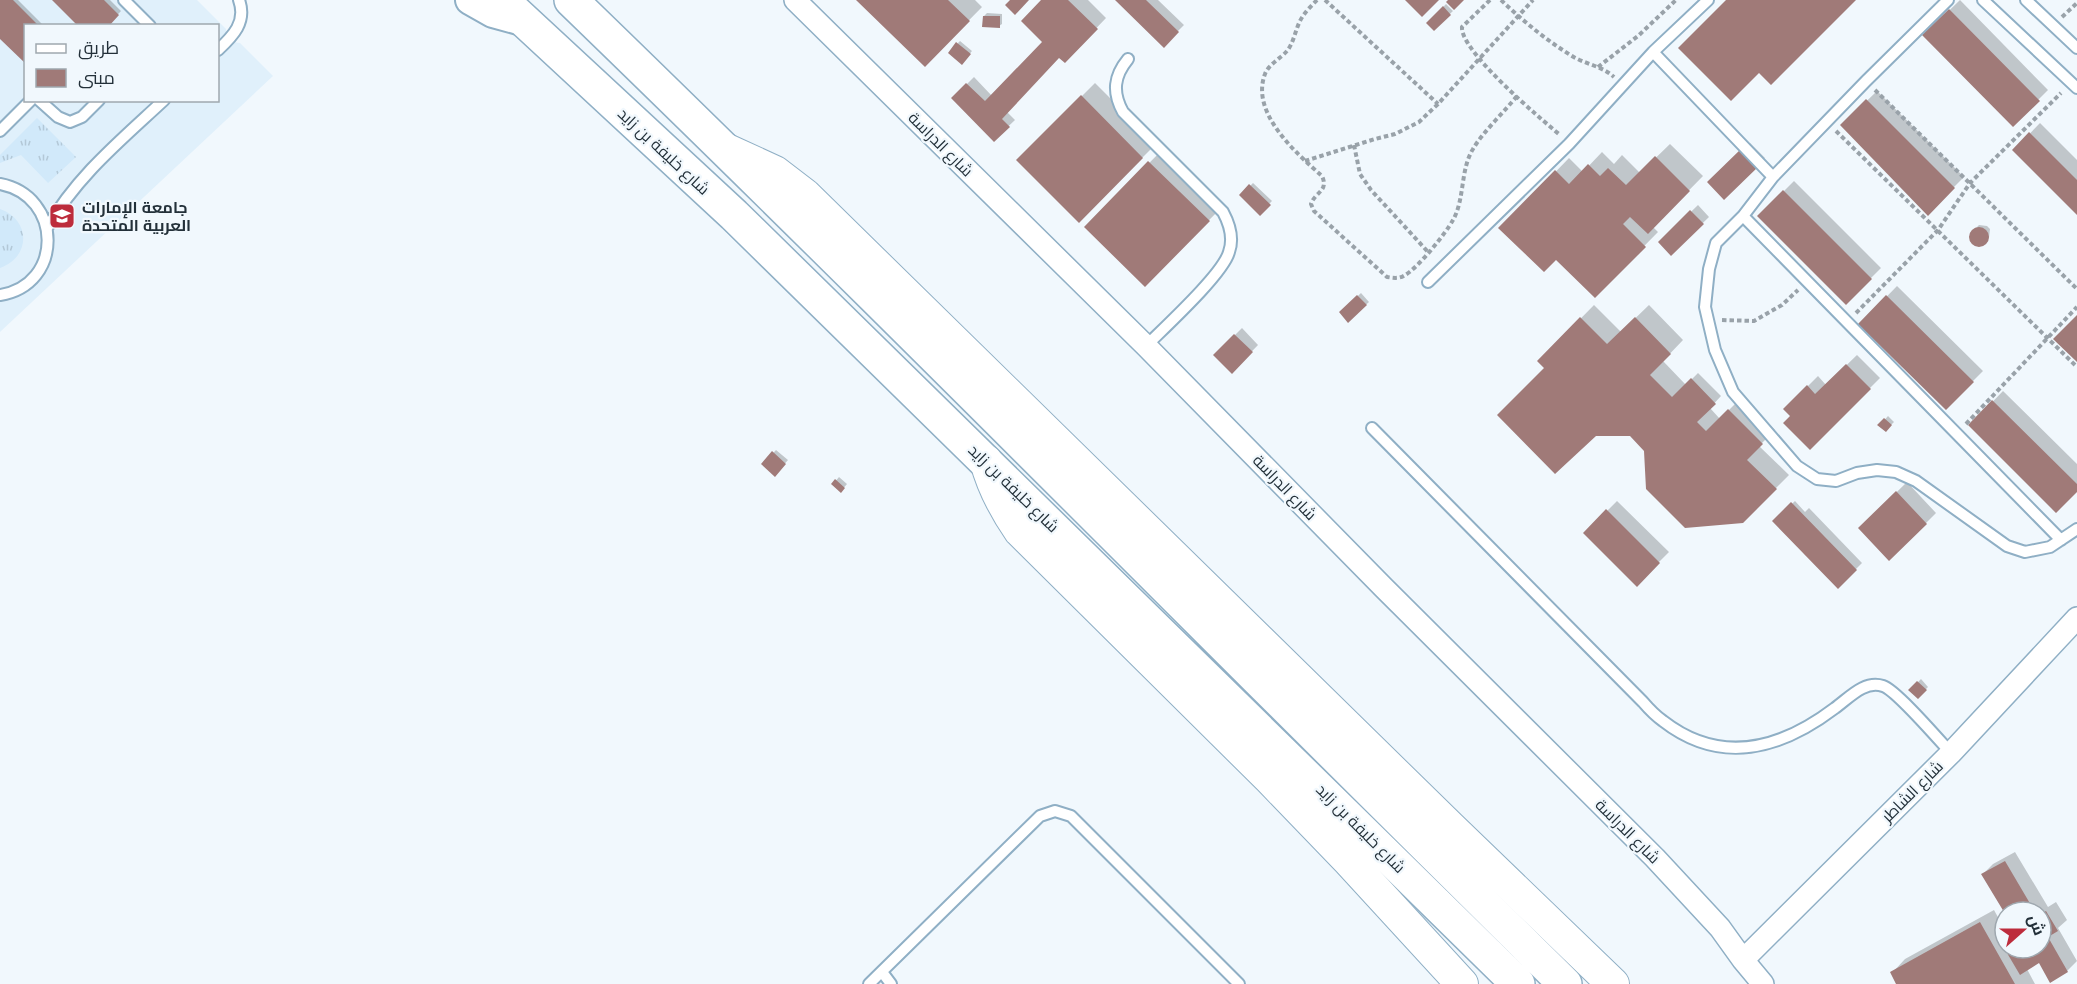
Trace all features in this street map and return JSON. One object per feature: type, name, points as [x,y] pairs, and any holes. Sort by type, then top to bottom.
[{"type":"highway","name":"شارع خليفة بن زايد","points":[[502,0],[734,215],[1518,984]]},
{"type":"highway","name":"شارع خليفة بن زايد","points":[[571,0],[725,149],[1565,984]]},
{"type":"main road","points":[[725,149],[775,172],[805,195],[1613,984]]},
{"type":"main road","points":[[986,461],[1004,509],[1020,531],[1325,836],[1462,984]]},
{"type":"street","points":[[470,0],[494,13],[526,22]]},
{"type":"street","name":"شارع الدراسة","points":[[795,0],[1146,346],[1690,894],[1720,928],[1763,984]]},
{"type":"street","name":"شارع الشاطر","points":[[1743,960],[1951,753],[2077,618]]},
{"type":"lane","points":[[124,0],[148,24]]},
{"type":"lane","points":[[219,49],[235,33],[239,25],[241,15],[239,0]]},
{"type":"lane","points":[[1428,282],[1569,144],[1653,52],[1708,0]]},
{"type":"lane","points":[[1948,0],[1773,177],[1743,216],[1716,243],[1708,279],[1706,307],[1715,350],[1733,392],[1797,465],[1817,479],[1836,481],[1857,473],[1877,470],[1896,472],[1924,486],[2007,546],[2025,552],[2050,547],[2077,529]]},
{"type":"lane","points":[[1983,0],[2074,86]]},
{"type":"lane","points":[[2026,0],[2077,48]]},
{"type":"lane","points":[[1653,52],[1773,177]]},
{"type":"lane","points":[[1128,59],[1116,78],[1117,102],[1123,112],[1223,212],[1231,233],[1231,244],[1223,265],[1146,346]]},
{"type":"lane","points":[[0,131],[29,102]]},
{"type":"lane","points":[[41,102],[58,117],[70,122],[82,117],[97,102]]},
{"type":"lane","points":[[47,228],[83,176],[162,102]]},
{"type":"lane","points":[[0,184],[10,185],[23,192],[34,202],[47,228],[47,249],[40,268],[21,288],[0,295]]},
{"type":"lane","points":[[1743,216],[2061,540]]},
{"type":"lane","points":[[1372,428],[1662,721],[1685,735],[1710,744],[1737,748],[1763,746],[1801,730],[1864,687],[1878,685],[1892,690],[1951,753]]},
{"type":"lane","points":[[869,984],[1040,816],[1054,811],[1071,816],[1239,984]]},
{"type":"lane","points":[[882,972],[891,984]]},
{"type":"path","points":[[1317,0],[1299,22],[1296,35],[1288,50],[1265,72],[1262,90],[1264,106],[1281,135],[1326,183],[1324,189],[1313,198],[1311,204],[1314,211],[1387,277],[1395,279],[1404,276],[1420,262],[1454,219],[1473,149],[1517,96]]},
{"type":"path","points":[[1325,0],[1438,104]]},
{"type":"path","points":[[1490,0],[1462,27],[1461,34],[1480,59],[1569,144]]},
{"type":"path","points":[[1501,0],[1519,17],[1574,57],[1608,72],[1623,85]]},
{"type":"path","points":[[1305,161],[1395,134],[1419,122],[1533,0]]},
{"type":"path","points":[[1598,67],[1638,36],[1676,0]]},
{"type":"path","points":[[1866,81],[2077,289]]},
{"type":"path","points":[[1848,322],[1938,230],[1970,183],[2074,86]]},
{"type":"path","points":[[1827,122],[2077,367]]},
{"type":"path","points":[[1354,145],[1360,174],[1371,190],[1444,267]]},
{"type":"path","points":[[1708,320],[1754,321],[1782,305],[1807,281]]},
{"type":"path","points":[[1957,433],[2077,307]]},
{"type":"shaded area","name":"جامعة الإمارات العربية المتحدة","points":[[0,0],[197,0],[226,29],[226,36],[233,42],[240,43],[273,76],[0,332]]},
{"type":"green space","points":[[37,118],[76,157],[48,183],[21,155],[0,163],[0,155]]},
{"type":"green space","points":[[0,209],[17,221],[22,230],[23,239],[17,256],[0,268]]},
{"type":"building","points":[[0,0],[13,0],[37,24],[24,24],[24,62],[0,39]]},
{"type":"building","points":[[52,0],[104,0],[119,15],[111,24],[76,24]]},
{"type":"building","points":[[856,0],[948,0],[970,21],[925,67]]},
{"type":"building","points":[[1010,0],[1029,0],[1015,15],[1005,5]]},
{"type":"building","points":[[1041,0],[1068,0],[1098,29],[1065,63],[1059,58],[1002,119],[1010,127],[994,142],[951,98],[966,83],[985,101],[1042,42],[1021,21]]},
{"type":"building","points":[[1115,0],[1146,0],[1179,32],[1164,48]]},
{"type":"building","points":[[1405,0],[1439,0],[1422,17]]},
{"type":"building","points":[[1464,0],[1454,10],[1446,2]]},
{"type":"building","points":[[1726,0],[1856,0],[1771,85],[1759,73],[1731,101],[1678,48]]},
{"type":"building","points":[[1443,6],[1451,15],[1434,31],[1426,23]]},
{"type":"building","points":[[1949,9],[2040,101],[2013,127],[1922,35]]},
{"type":"building","points":[[983,16],[1000,16],[1000,28],[982,27]]},
{"type":"building","points":[[956,42],[971,54],[962,65],[948,53]]},
{"type":"building","points":[[1081,95],[1143,158],[1079,223],[1016,160]]},
{"type":"building","points":[[1866,99],[1955,188],[1928,216],[1840,125]]},
{"type":"building","points":[[2029,132],[2077,180],[2077,215],[2012,150]]},
{"type":"building","points":[[1742,148],[1759,166],[1724,200],[1707,182]]},
{"type":"building","points":[[1655,156],[1690,191],[1648,234],[1630,217],[1623,224],[1646,247],[1595,298],[1556,260],[1544,272],[1498,228],[1555,170],[1569,184],[1588,164],[1600,176],[1608,168],[1626,185]]},
{"type":"building","points":[[1148,161],[1210,221],[1145,287],[1084,227]]},
{"type":"building","points":[[1249,184],[1271,205],[1260,216],[1239,195]]},
{"type":"building","points":[[1783,190],[1872,279],[1846,305],[1757,216]]},
{"type":"building","points":[[1690,210],[1704,224],[1671,256],[1658,242]]},
{"type":"building","points":[[1979,227],[1986,230],[1989,237],[1986,244],[1979,247],[1972,244],[1969,237],[1972,230]]},
{"type":"building","points":[[1357,295],[1367,305],[1348,323],[1339,312]]},
{"type":"building","points":[[1886,295],[1974,382],[1946,410],[1858,324]]},
{"type":"building","points":[[2077,315],[2077,362],[2053,339]]},
{"type":"building","points":[[1580,317],[1607,344],[1635,317],[1671,354],[1650,375],[1672,397],[1691,378],[1716,404],[1697,422],[1706,431],[1728,409],[1763,444],[1747,460],[1777,489],[1743,523],[1685,528],[1646,489],[1644,451],[1630,436],[1596,436],[1555,474],[1497,415],[1544,368],[1537,361]]},
{"type":"building","points":[[1234,334],[1253,352],[1232,374],[1213,355]]},
{"type":"building","points":[[1846,364],[1871,389],[1810,450],[1783,423],[1790,416],[1783,409],[1807,385],[1815,394]]},
{"type":"building","points":[[1992,400],[2077,484],[2077,492],[2056,513],[1968,425]]},
{"type":"building","points":[[1884,418],[1892,425],[1886,432],[1877,425]]},
{"type":"building","points":[[772,451],[786,464],[775,477],[761,464]]},
{"type":"building","points":[[835,479],[845,488],[841,493],[831,484]]},
{"type":"building","points":[[1896,491],[1927,524],[1889,561],[1858,528]]},
{"type":"building","points":[[1791,502],[1857,570],[1838,589],[1772,521]]},
{"type":"building","points":[[1606,509],[1660,563],[1637,587],[1583,533]]},
{"type":"building","points":[[1917,681],[1927,690],[1918,699],[1908,690]]},
{"type":"building","points":[[2005,861],[2028,900],[1997,900],[1981,874]]},
{"type":"building","points":[[1980,922],[1993,945],[1993,960],[2001,960],[2015,984],[1896,984],[1890,972]]},
{"type":"building","points":[[2053,923],[2058,931],[2053,934]]},
{"type":"building","points":[[2053,946],[2068,972],[2050,983],[2039,963],[2020,975],[2011,960],[2053,960]]},
{"type":"place","name":"جامعة الإمارات العربية المتحدة","points":[[62,216]]}]
